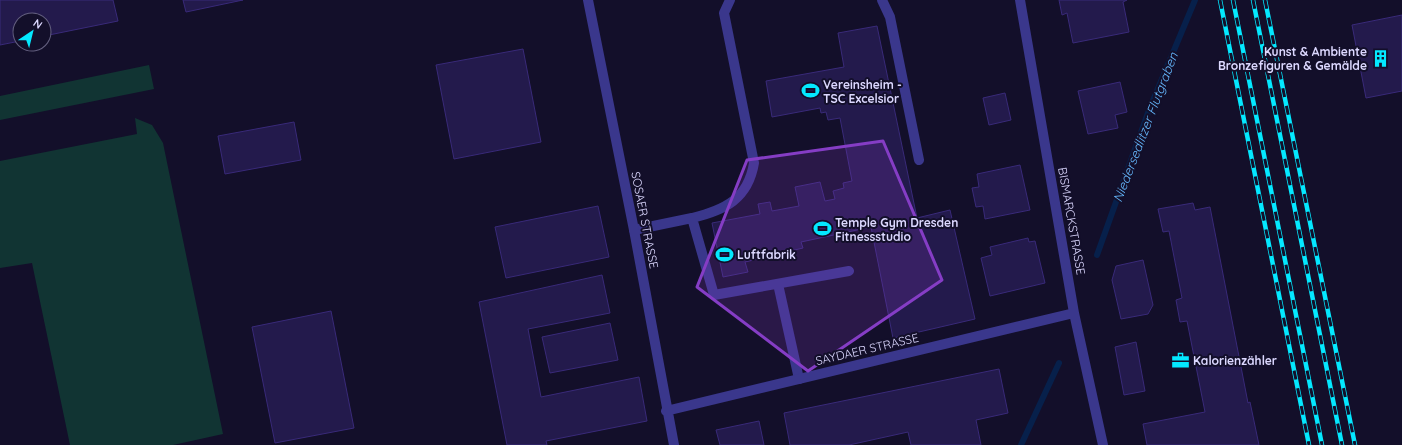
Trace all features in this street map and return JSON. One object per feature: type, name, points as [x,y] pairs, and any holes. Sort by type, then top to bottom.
[{"type":"street","name":"SOSAER STRASSE","points":[[588,0],[634,230],[666,411],[674,445]]},
{"type":"street","points":[[634,230],[704,215],[735,202],[746,190],[752,177],[754,163],[724,12],[730,0]]},
{"type":"street","points":[[882,0],[890,17],[919,160]]},
{"type":"street","name":"BISMARCKSTRASSE","points":[[1020,0],[1074,313],[1103,445]]},
{"type":"street","points":[[692,218],[714,295],[849,271]]},
{"type":"street","points":[[778,284],[799,379]]},
{"type":"street","name":"SAYDAER STRASSE","points":[[666,411],[1074,313]]},
{"type":"highlighted area","points":[[883,141],[942,280],[808,371],[697,287],[747,160]]},
{"type":"green space","points":[[149,65],[154,89],[0,120],[0,96]]},
{"type":"green space","points":[[135,118],[152,125],[163,143],[223,434],[173,445],[70,445],[32,263],[0,268],[0,161],[137,134]]},
{"type":"building","points":[[0,0],[113,0],[118,21],[52,34],[52,12],[12,12],[12,43],[0,45]]},
{"type":"building","points":[[183,0],[243,0],[186,12]]},
{"type":"building","points":[[1059,0],[1127,0],[1123,2],[1129,32],[1073,43],[1067,13],[1062,15]]},
{"type":"building","name":"Kunst & Ambiente Bronzefiguren & Gemälde","points":[[1402,15],[1402,91],[1366,98],[1352,25]]},
{"type":"building","points":[[877,26],[917,218],[950,210],[975,319],[893,338],[871,227],[801,242],[803,248],[745,262],[748,272],[723,277],[712,223],[760,214],[758,204],[770,202],[772,211],[799,206],[795,187],[820,182],[825,201],[835,199],[833,191],[844,188],[843,183],[852,181],[840,118],[828,120],[826,112],[821,113],[820,108],[772,117],[766,81],[844,67],[838,33]]},
{"type":"building","points":[[523,49],[541,142],[454,159],[436,65]]},
{"type":"building","points":[[1120,82],[1127,112],[1115,115],[1118,128],[1088,134],[1078,91]]},
{"type":"building","points":[[1005,93],[1011,120],[989,125],[983,98]]},
{"type":"building","points":[[294,122],[301,160],[225,174],[218,136]]},
{"type":"building","points":[[1020,165],[1030,210],[985,219],[983,206],[976,207],[972,188],[979,187],[977,174]]},
{"type":"building","points":[[1193,203],[1195,210],[1210,207],[1248,403],[1250,402],[1259,445],[1147,445],[1143,424],[1205,412],[1187,321],[1180,322],[1176,300],[1182,298],[1169,231],[1163,232],[1158,209]]},
{"type":"building","points":[[598,206],[609,257],[506,278],[495,227]]},
{"type":"building","points":[[1028,238],[1029,242],[1035,241],[1045,283],[990,296],[981,258],[992,255],[990,247]]},
{"type":"building","points":[[1143,260],[1153,305],[1148,314],[1121,319],[1112,280],[1116,266]]},
{"type":"building","points":[[602,275],[610,313],[528,329],[541,397],[639,377],[647,421],[546,441],[547,445],[507,445],[479,302]]},
{"type":"building","points":[[331,311],[354,428],[275,443],[252,327]]},
{"type":"building","points":[[610,323],[618,360],[550,373],[542,337]]},
{"type":"building","points":[[1136,342],[1145,391],[1124,395],[1115,347]]},
{"type":"building","points":[[999,369],[1008,413],[976,420],[981,445],[911,445],[908,432],[849,445],[790,445],[784,413]]},
{"type":"building","points":[[759,421],[764,445],[720,445],[716,430]]},
{"type":"waterway","name":"Niedersedlitzer Flutgraben","points":[[1097,255],[1149,110],[1195,0]]},
{"type":"waterway","name":"Niedersedlitzer Flutgraben","points":[[1021,445],[1059,363]]},
{"type":"railway","points":[[1220,0],[1309,445]]},
{"type":"railway","points":[[1233,0],[1322,445]]},
{"type":"railway","points":[[1253,0],[1342,445]]},
{"type":"railway","points":[[1265,0],[1355,445]]},
{"type":"place","name":"Kunst & Ambiente Bronzefiguren & Gemälde","points":[[1380,58]]},
{"type":"place","name":"Vereinsheim - TSC Excelsior","points":[[810,91]]},
{"type":"place","name":"Temple Gym Dresden Fitnessstudio","points":[[822,229]]},
{"type":"place","name":"Luftfabrik","points":[[724,254]]},
{"type":"place","name":"Kalorienzähler","points":[[1180,360]]}]
